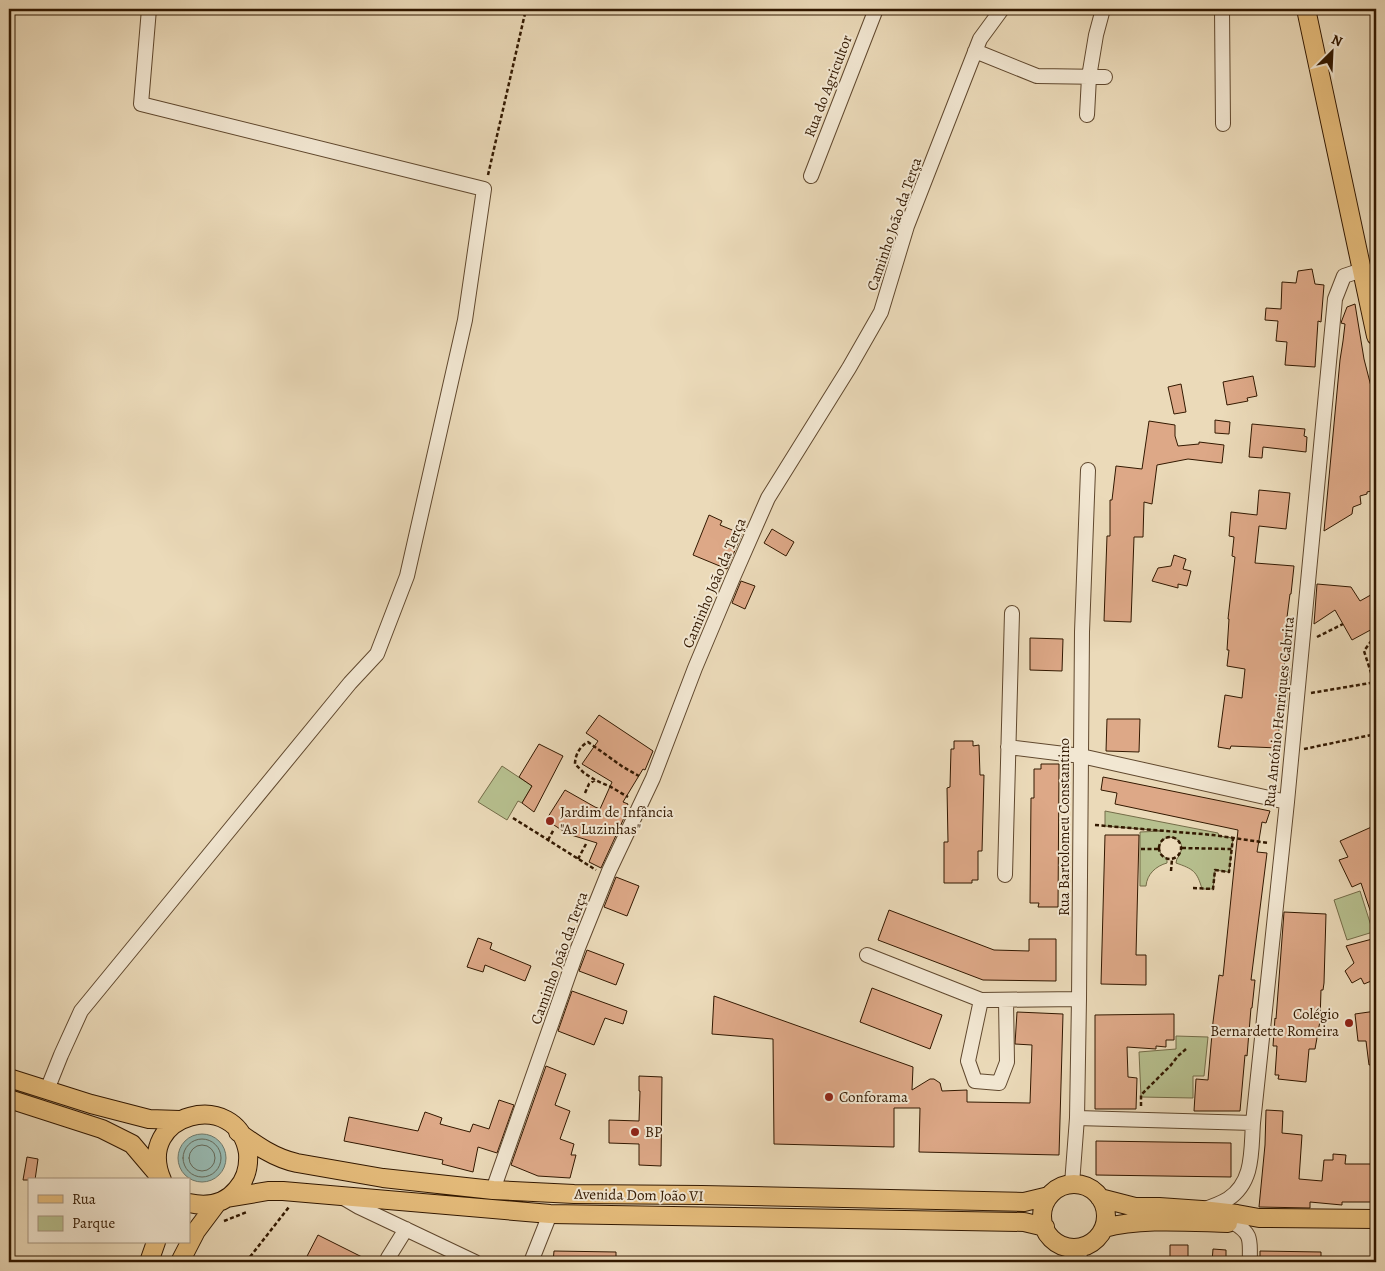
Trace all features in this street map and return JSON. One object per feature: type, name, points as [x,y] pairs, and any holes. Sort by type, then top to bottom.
[{"type":"main road","points":[[1306,9],[1376,336]]},
{"type":"main road","name":"Avenida Dom João VI","points":[[9,1078],[92,1104],[149,1119],[180,1120],[196,1114],[213,1115],[227,1121],[238,1132],[258,1146],[288,1161],[383,1178],[493,1190],[574,1194],[1024,1202],[1049,1196]]},
{"type":"main road","points":[[9,1098],[102,1129],[132,1144],[160,1178]]},
{"type":"main road","points":[[161,1178],[157,1164],[159,1146],[167,1131],[180,1120]]},
{"type":"main road","points":[[190,1243],[196,1231],[222,1200],[236,1191],[248,1168],[246,1147],[238,1132]]},
{"type":"main road","points":[[1072,1184],[1093,1190],[1105,1207],[1106,1218],[1104,1228],[1080,1255],[1053,1239],[1044,1227],[1042,1213],[1049,1196],[1056,1190],[1072,1184]]},
{"type":"main road","name":"Avenida Dom João VI","points":[[190,1203],[200,1205],[268,1191],[339,1195],[550,1214],[1024,1222],[1044,1227]]},
{"type":"main road","points":[[1100,1198],[1135,1207],[1202,1210],[1259,1218],[1376,1219]]},
{"type":"main road","points":[[1104,1228],[1115,1225],[1150,1222],[1234,1223],[1259,1218]]},
{"type":"main road","points":[[149,1262],[155,1244]]},
{"type":"main road","points":[[180,1262],[189,1244]]},
{"type":"street","points":[[47,1090],[81,1011],[350,683],[377,654],[408,576],[465,320],[484,190],[141,104],[148,9]]},
{"type":"street","name":"Rua do Agricultor","points":[[811,176],[876,9]]},
{"type":"street","name":"Caminho João da Terça","points":[[493,1190],[578,948],[606,876],[652,778],[695,668],[768,498],[849,368],[881,312],[907,226],[975,51],[980,39],[1002,9]]},
{"type":"street","points":[[1087,115],[1089,77],[1103,9]]},
{"type":"street","points":[[1222,9],[1223,124]]},
{"type":"street","points":[[975,51],[1037,76],[1105,77]]},
{"type":"street","name":"Rua António Henriques Cabrita","points":[[1202,1210],[1226,1201],[1234,1195],[1245,1181],[1249,1171],[1287,802],[1335,298],[1344,276],[1362,270]]},
{"type":"street","name":"Rua Bartolomeu Constantino","points":[[1072,1184],[1077,1118],[1080,999],[1082,632],[1088,470]]},
{"type":"street","points":[[1005,875],[1012,613]]},
{"type":"street","points":[[1008,747],[1081,756],[1287,802]]},
{"type":"street","points":[[867,955],[981,1000],[1080,999]]},
{"type":"street","points":[[981,1000],[968,1061],[974,1081],[999,1083],[1007,1062],[1006,1000]]},
{"type":"street","points":[[1077,1118],[1253,1124]]},
{"type":"street","points":[[339,1195],[359,1207],[475,1262]]},
{"type":"street","points":[[531,1262],[550,1214]]},
{"type":"street","points":[[1234,1223],[1247,1233],[1250,1240],[1250,1262]]},
{"type":"street","points":[[388,1258],[406,1229]]},
{"type":"path","points":[[484,190],[526,9]]},
{"type":"path","points":[[1312,640],[1343,624]]},
{"type":"path","points":[[1373,629],[1375,636],[1364,651],[1375,682],[1376,697]]},
{"type":"path","points":[[1307,694],[1375,682]]},
{"type":"path","points":[[1302,750],[1376,734]]},
{"type":"path","points":[[640,804],[584,772],[575,764],[575,759],[582,746],[588,742],[623,767],[640,776],[652,778]]},
{"type":"path","points":[[586,793],[590,784],[596,780]]},
{"type":"path","points":[[513,818],[606,876]]},
{"type":"path","points":[[1081,824],[1213,834],[1282,846]]},
{"type":"path","points":[[548,840],[554,829]]},
{"type":"path","points":[[1170,831],[1170,837]]},
{"type":"path","points":[[1170,837],[1177,839],[1182,848],[1179,855],[1172,859],[1163,857],[1159,849],[1162,840],[1170,837]]},
{"type":"path","points":[[1194,888],[1213,889],[1215,870],[1229,872],[1232,838]]},
{"type":"path","points":[[578,859],[586,844]]},
{"type":"path","points":[[1182,848],[1231,849]]},
{"type":"path","points":[[1141,849],[1159,849]]},
{"type":"path","points":[[1171,871],[1172,859]]},
{"type":"path","points":[[1141,1120],[1141,1095],[1186,1049]]},
{"type":"path","points":[[246,1262],[290,1206],[281,1207]]},
{"type":"path","points":[[221,1222],[251,1211]]},
{"type":"green space","points":[[502,766],[532,786],[522,803],[518,801],[507,820],[478,802]]},
{"type":"green space","points":[[1105,811],[1218,833],[1219,836],[1233,838],[1229,872],[1215,870],[1213,889],[1202,889],[1194,871],[1176,863],[1182,848],[1176,839],[1168,837],[1163,840],[1159,848],[1161,854],[1167,859],[1167,863],[1153,871],[1148,878],[1146,886],[1140,886],[1140,832],[1163,831],[1105,826]]},
{"type":"green space","points":[[1360,891],[1373,932],[1347,940],[1334,900]]},
{"type":"green space","points":[[1176,1036],[1208,1037],[1204,1076],[1193,1076],[1193,1098],[1141,1097],[1139,1052],[1176,1049]]},
{"type":"water","points":[[197,1134],[207,1134],[215,1138],[222,1145],[226,1153],[226,1163],[222,1171],[215,1178],[207,1182],[197,1182],[189,1178],[182,1171],[178,1163],[178,1153],[182,1145],[189,1138]]},
{"type":"building","points":[[1312,269],[1315,284],[1324,285],[1321,322],[1318,321],[1315,367],[1285,365],[1287,342],[1276,341],[1278,321],[1265,320],[1266,308],[1281,309],[1282,282],[1296,283],[1298,271]]},
{"type":"building","points":[[1355,304],[1364,359],[1376,406],[1376,490],[1360,496],[1361,504],[1353,507],[1352,514],[1324,531],[1345,324],[1341,323],[1347,307]]},
{"type":"building","points":[[1253,376],[1257,396],[1247,398],[1248,401],[1227,405],[1223,382]]},
{"type":"building","points":[[1181,384],[1186,412],[1174,414],[1168,387]]},
{"type":"building","points":[[1215,420],[1230,422],[1229,434],[1215,433]]},
{"type":"building","points":[[1149,421],[1175,425],[1175,436],[1178,446],[1199,444],[1199,442],[1224,445],[1222,463],[1188,459],[1157,465],[1152,504],[1144,502],[1143,537],[1134,537],[1131,622],[1104,621],[1107,536],[1110,536],[1110,500],[1112,500],[1116,466],[1142,469]]},
{"type":"building","points":[[1252,424],[1305,429],[1304,436],[1307,437],[1306,452],[1263,447],[1262,458],[1249,457]]},
{"type":"building","points":[[1259,490],[1290,493],[1286,529],[1259,526],[1255,563],[1294,566],[1286,625],[1289,626],[1284,667],[1290,668],[1286,707],[1280,707],[1278,748],[1231,746],[1230,749],[1218,747],[1225,695],[1242,698],[1245,669],[1227,666],[1229,650],[1227,650],[1228,619],[1235,557],[1232,556],[1234,537],[1229,536],[1231,512],[1257,515]]},
{"type":"building","points":[[709,515],[722,521],[720,525],[742,534],[727,569],[693,555]]},
{"type":"building","points":[[772,529],[794,542],[786,556],[764,543]]},
{"type":"building","points":[[1174,555],[1186,559],[1183,569],[1191,571],[1187,586],[1178,584],[1178,588],[1152,581],[1158,568],[1171,566]]},
{"type":"building","points":[[741,581],[755,586],[745,609],[732,603]]},
{"type":"building","points":[[1317,584],[1351,587],[1360,601],[1376,592],[1376,627],[1352,640],[1335,610],[1314,624]]},
{"type":"building","points":[[1030,638],[1063,639],[1062,671],[1030,670]]},
{"type":"building","points":[[599,715],[653,751],[645,770],[643,769],[623,802],[628,804],[624,818],[601,868],[589,862],[597,843],[568,834],[546,820],[565,790],[600,809],[612,782],[582,764],[598,741],[586,733]]},
{"type":"building","points":[[1107,719],[1140,719],[1139,752],[1106,751]]},
{"type":"building","points":[[954,741],[973,741],[973,746],[979,745],[980,775],[984,775],[982,851],[978,851],[978,880],[972,880],[972,883],[944,883],[944,842],[948,842],[947,788],[950,787],[951,749],[954,749]]},
{"type":"building","points":[[539,744],[563,756],[534,812],[522,803],[532,786],[519,777]]},
{"type":"building","points":[[1041,764],[1059,764],[1058,907],[1038,907],[1039,903],[1030,903],[1031,798],[1034,798],[1034,769],[1041,769]]},
{"type":"building","points":[[1103,777],[1270,811],[1266,823],[1262,822],[1257,852],[1267,853],[1251,980],[1255,980],[1240,1111],[1194,1111],[1196,1079],[1208,1080],[1219,975],[1223,976],[1238,830],[1115,804],[1117,793],[1101,790]]},
{"type":"building","points":[[1376,825],[1376,921],[1374,922],[1361,883],[1352,887],[1339,860],[1348,857],[1340,841]]},
{"type":"building","points":[[1105,835],[1139,835],[1136,955],[1146,955],[1146,985],[1101,984]]},
{"type":"building","points":[[616,877],[639,886],[627,916],[604,907]]},
{"type":"building","points":[[889,910],[994,950],[1029,951],[1029,939],[1056,939],[1056,981],[983,980],[878,940]]},
{"type":"building","points":[[1284,912],[1326,914],[1324,983],[1323,990],[1321,990],[1320,1021],[1315,1049],[1309,1049],[1306,1082],[1278,1079],[1279,1075],[1275,1075],[1277,1046],[1273,1046]]},
{"type":"building","points":[[478,938],[492,943],[490,949],[531,966],[525,981],[485,965],[483,972],[467,967]]},
{"type":"building","points":[[1376,938],[1376,979],[1364,984],[1361,978],[1352,983],[1345,971],[1354,963],[1346,946]]},
{"type":"building","points":[[587,950],[624,964],[616,985],[579,971]]},
{"type":"building","points":[[872,988],[942,1015],[930,1049],[860,1022]]},
{"type":"building","points":[[572,991],[627,1011],[623,1024],[605,1018],[594,1045],[558,1031]]},
{"type":"building","points":[[714,996],[913,1067],[912,1090],[930,1079],[934,1079],[940,1083],[942,1091],[967,1090],[967,1102],[1030,1103],[1032,1045],[1015,1044],[1017,1012],[1063,1014],[1059,1155],[919,1152],[920,1108],[894,1108],[894,1147],[774,1144],[773,1039],[712,1034]]},
{"type":"building","points":[[1376,1011],[1376,1064],[1369,1065],[1366,1041],[1358,1041],[1355,1014]]},
{"type":"building","points":[[1174,1014],[1174,1040],[1166,1040],[1166,1047],[1156,1046],[1156,1049],[1127,1047],[1128,1077],[1137,1078],[1136,1109],[1095,1109],[1095,1015]]},
{"type":"building","points":[[546,1066],[566,1074],[555,1105],[570,1111],[560,1139],[574,1144],[571,1155],[576,1155],[570,1178],[538,1176],[511,1165]]},
{"type":"building","name":"BP","points":[[639,1076],[662,1077],[661,1166],[639,1165],[639,1144],[609,1143],[609,1120],[639,1121]]},
{"type":"building","points":[[499,1100],[514,1105],[497,1153],[478,1147],[473,1172],[442,1164],[443,1160],[344,1141],[349,1117],[418,1131],[425,1112],[442,1118],[440,1124],[470,1132],[473,1124],[489,1129]]},
{"type":"building","points":[[1266,1110],[1283,1111],[1282,1133],[1302,1135],[1299,1179],[1322,1181],[1324,1160],[1333,1160],[1333,1154],[1346,1155],[1345,1164],[1376,1164],[1376,1202],[1342,1202],[1342,1205],[1310,1202],[1310,1208],[1259,1207],[1265,1145]]},
{"type":"building","points":[[1096,1141],[1231,1143],[1231,1177],[1096,1175]]},
{"type":"building","points":[[27,1157],[38,1159],[35,1178],[23,1180]]},
{"type":"building","points":[[318,1235],[372,1262],[304,1262]]},
{"type":"building","points":[[1170,1245],[1188,1245],[1188,1262],[1170,1262]]},
{"type":"building","points":[[1213,1249],[1226,1250],[1226,1262],[1212,1262]]},
{"type":"building","points":[[554,1251],[616,1252],[616,1262],[553,1262]]},
{"type":"building","points":[[1260,1251],[1321,1252],[1321,1262],[1260,1262]]},
{"type":"place","name":"Jardim de Infância \"As Luzinhas\"","points":[[550,821]]},
{"type":"place","name":"Colégio Bernardette Romeira","points":[[1349,1023]]},
{"type":"place","name":"Conforama","points":[[829,1097]]},
{"type":"place","name":"BP","points":[[635,1132]]}]
